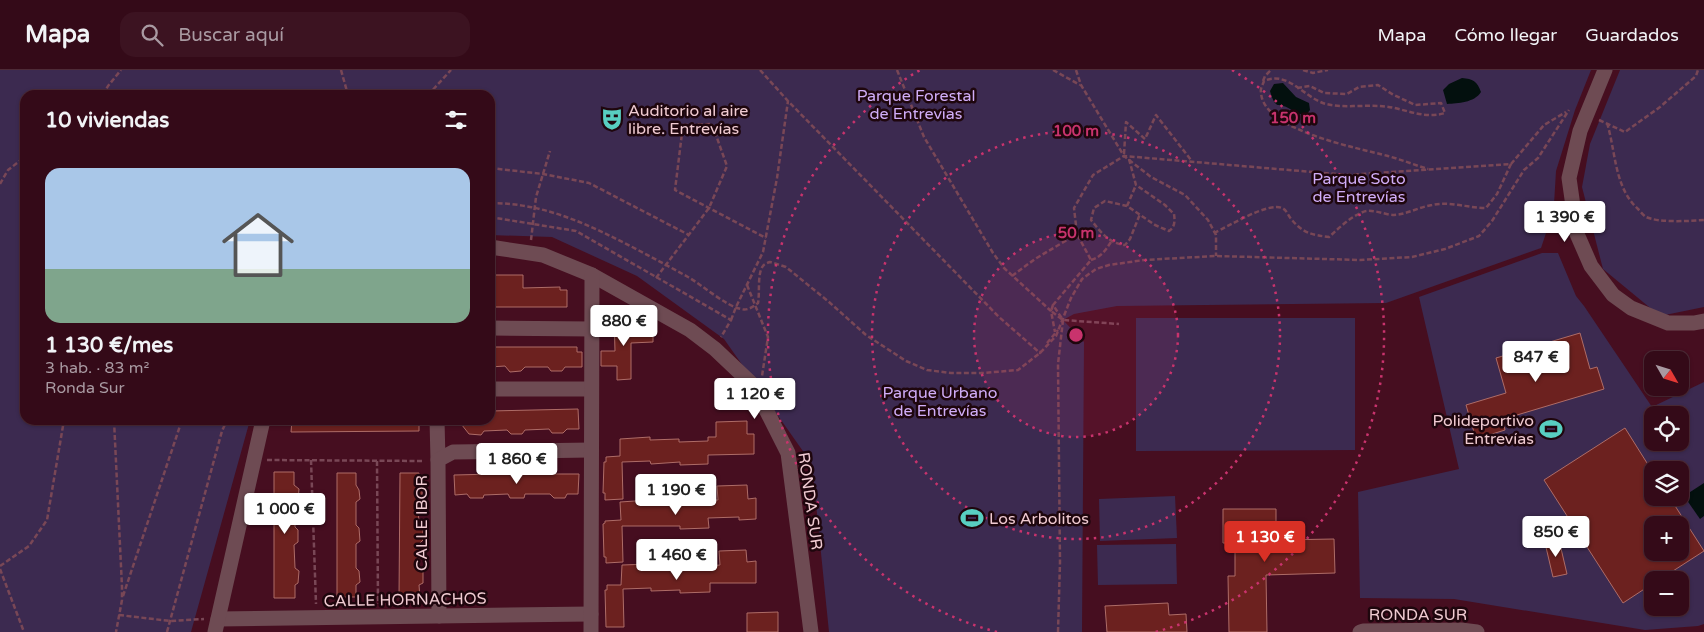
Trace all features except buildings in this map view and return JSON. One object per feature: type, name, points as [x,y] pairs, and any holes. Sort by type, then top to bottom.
[{"type":"street","points":[[1605,70],[1580,131],[1569,178],[1577,234],[1591,266],[1613,295],[1631,308],[1668,323],[1704,321]]},
{"type":"street","name":"RONDA SUR","points":[[495,248],[543,254],[592,276],[674,320],[715,349],[754,386],[788,453],[811,632]]},
{"type":"street","points":[[592,276],[592,632]]},
{"type":"street","points":[[495,328],[592,329]]},
{"type":"street","points":[[495,388],[591,389]]},
{"type":"street","points":[[217,625],[262,425]]},
{"type":"street","name":"CALLE IBOR","points":[[437,425],[439,616]]},
{"type":"street","name":"CALLE IBOR","points":[[438,460],[453,452],[592,450]]},
{"type":"street","name":"CALLE HORNACHOS","points":[[217,625],[316,617],[591,614]]},
{"type":"street","name":"RONDA SUR","points":[[1360,632],[1451,630],[1476,632]]},
{"type":"path","points":[[106,90],[122,70]]},
{"type":"path","points":[[341,70],[347,90]]},
{"type":"path","points":[[433,90],[451,70]]},
{"type":"path","points":[[760,70],[999,317],[1040,353]]},
{"type":"path","points":[[897,70],[924,137],[993,253],[1012,276],[1062,320],[1120,324]]},
{"type":"path","points":[[1053,70],[1081,85]]},
{"type":"path","points":[[1076,70],[1081,85],[1124,156],[1152,178],[1185,195],[1208,220],[1214,233],[1216,256]]},
{"type":"path","points":[[1271,70],[1265,76],[1260,91],[1264,104],[1275,117],[1290,126],[1323,140],[1388,156],[1430,169]]},
{"type":"path","points":[[1303,70],[1313,73],[1328,70]]},
{"type":"path","points":[[1698,70],[1696,76],[1660,107],[1625,132],[1607,123],[1618,175],[1623,190],[1632,204],[1646,217],[1682,221],[1704,220]]},
{"type":"path","points":[[1262,88],[1264,81],[1272,77],[1286,80],[1297,88],[1326,104],[1383,106],[1416,114],[1435,116],[1445,113],[1441,103],[1416,105],[1378,85],[1360,87],[1347,94],[1324,93],[1310,86],[1297,88]]},
{"type":"path","points":[[715,349],[763,252],[778,178],[788,101]]},
{"type":"path","points":[[495,203],[556,213],[591,226],[666,265],[741,309],[752,308],[758,303],[760,293],[759,274],[763,266],[770,262],[786,267],[866,335],[906,362],[927,370],[968,374],[1018,370],[1040,353],[1056,334],[1071,298],[1082,279],[1096,270],[1124,262],[1216,256],[1360,260],[1412,257],[1479,236],[1492,221],[1524,170],[1538,158],[1568,110],[1544,125],[1511,164],[1498,194],[1486,208],[1471,208],[1454,204],[1432,204],[1394,215],[1365,210],[1348,220],[1329,237],[1308,234],[1290,219],[1286,211],[1281,207],[1265,209],[1214,233]]},
{"type":"path","points":[[1124,156],[1126,122],[1145,139],[1156,115],[1192,161]]},
{"type":"path","points":[[656,278],[709,208],[727,166],[712,124],[683,125],[675,190],[709,208],[766,238]]},
{"type":"path","points":[[530,252],[536,197],[550,151]]},
{"type":"path","points":[[1091,260],[1077,234],[1074,208],[1093,175],[1124,156],[1348,175],[1511,164]]},
{"type":"path","points":[[1127,206],[1136,186],[1129,159]]},
{"type":"path","points":[[0,184],[8,170],[20,161]]},
{"type":"path","points":[[495,169],[543,174],[589,183],[689,235]]},
{"type":"path","points":[[1136,186],[1166,205],[1174,214],[1175,223],[1169,231],[1155,225],[1140,214],[1127,206],[1105,201],[1094,208],[1091,220],[1111,242],[1125,245],[1130,239],[1140,214]]},
{"type":"path","points":[[495,218],[576,231],[731,320]]},
{"type":"path","points":[[1012,276],[1035,259],[1077,234]]},
{"type":"path","points":[[1056,334],[1052,311],[1053,305],[1091,260],[1098,258],[1104,253],[1111,242]]},
{"type":"path","points":[[747,285],[768,337],[758,394]]},
{"type":"path","points":[[1053,305],[1062,320],[1058,364],[1060,562],[1058,632]]},
{"type":"path","points":[[24,632],[0,567],[29,546],[47,520],[63,425]]},
{"type":"path","points":[[114,425],[122,600]]},
{"type":"path","points":[[116,632],[122,600],[180,425]]},
{"type":"path","points":[[167,632],[224,425]]},
{"type":"path","points":[[253,460],[438,460]]},
{"type":"path","points":[[311,460],[316,617]]},
{"type":"path","points":[[377,461],[378,616]]},
{"type":"path","points":[[119,615],[217,625]]},
{"type":"green space","points":[[0,70],[1591,70],[1575,110],[1556,171],[1553,221],[1546,233],[1541,248],[1386,303],[1117,306],[1074,314],[1063,320],[1084,342],[1082,632],[829,632],[812,464],[724,339],[637,276],[552,237],[495,235],[495,90],[20,90],[20,425],[249,425],[191,632],[0,632]]},
{"type":"green space","points":[[1620,70],[1704,70],[1704,307],[1660,316],[1603,269],[1582,187],[1590,144]]},
{"type":"green space","name":"Polideportivo Entrevías","points":[[1542,253],[1558,253],[1576,296],[1651,406],[1644,406],[1644,451],[1689,451],[1689,406],[1654,406],[1675,396],[1689,396],[1689,389],[1704,382],[1704,624],[1645,630],[1454,599],[1360,598],[1358,492],[1459,469],[1419,297]]},
{"type":"green space","points":[[1136,318],[1355,318],[1355,450],[1136,451]]},
{"type":"green space","points":[[1175,496],[1177,538],[1100,541],[1099,499]]},
{"type":"green space","points":[[1176,544],[1177,584],[1098,585],[1097,545]]},
{"type":"shaded area","points":[[1462,78],[1474,81],[1481,92],[1470,100],[1447,104],[1443,90],[1449,84]]},
{"type":"shaded area","points":[[1283,83],[1296,97],[1309,103],[1310,110],[1306,115],[1297,113],[1274,102],[1270,91],[1274,84]]},
{"type":"shaded area","points":[[1704,483],[1704,516],[1700,519],[1689,503],[1689,493]]},
{"type":"place","name":"Auditorio al aire libre. Entrevías","points":[[612,119]]},
{"type":"place","name":"Polideportivo Entrevías","points":[[1551,429]]},
{"type":"place","name":"Los Arbolitos","points":[[972,518]]},
{"type":"park label","name":"Parque Forestal de Entrevías","points":[[916,104]]},
{"type":"park label","name":"Parque Soto de Entrevías","points":[[1359,187]]},
{"type":"park label","name":"Parque Urbano de Entrevías","points":[[940,401]]}]
